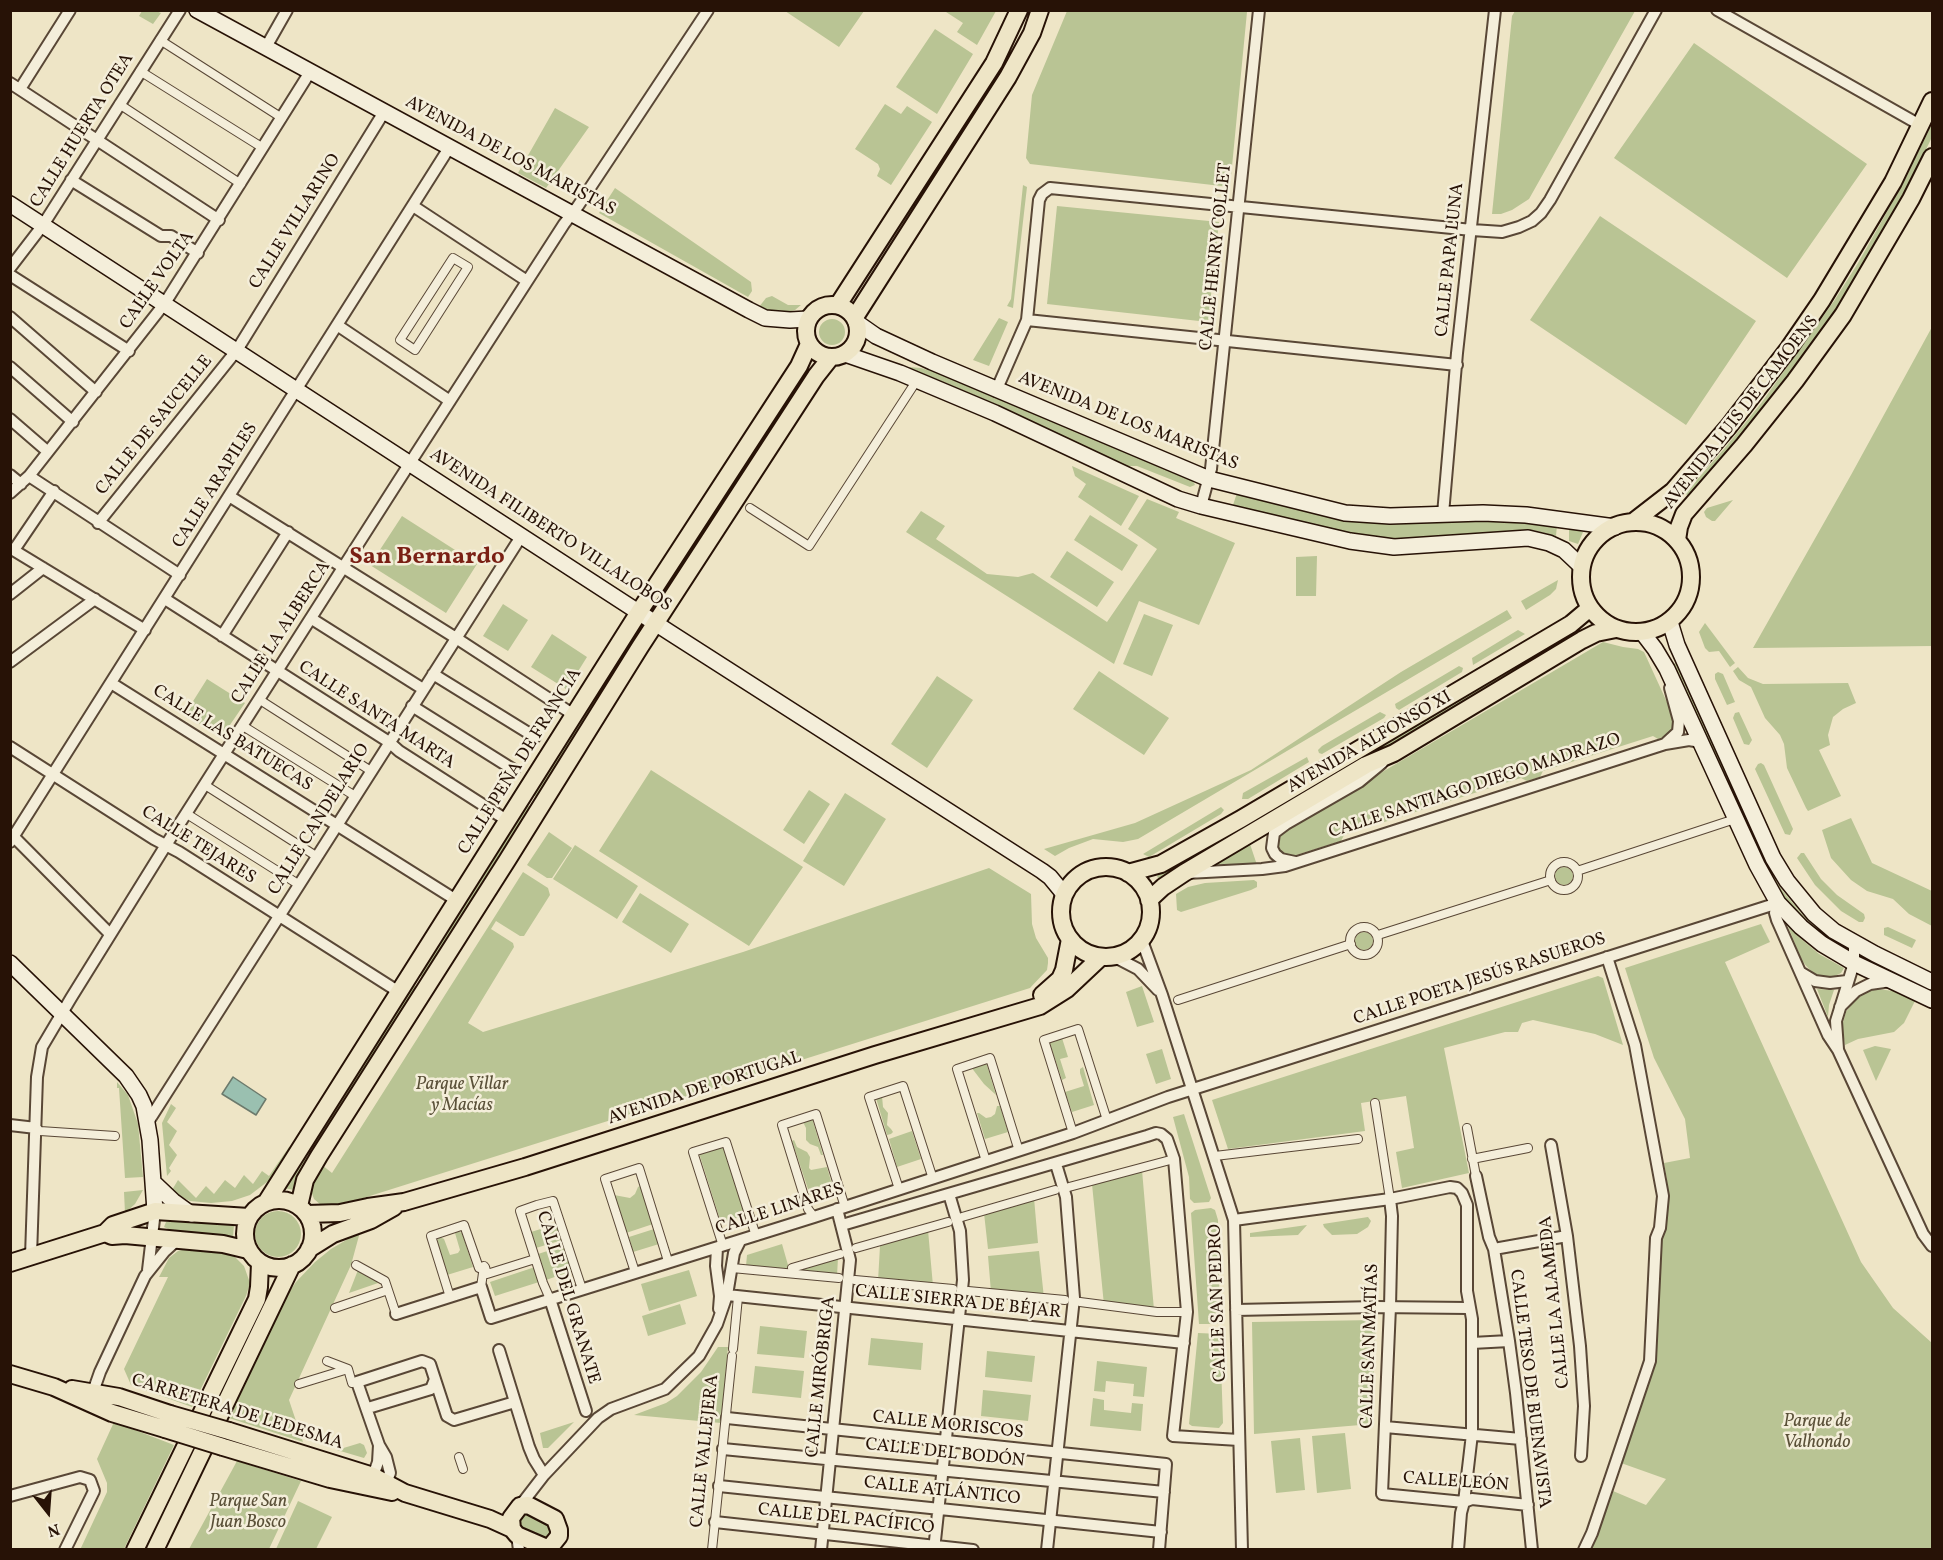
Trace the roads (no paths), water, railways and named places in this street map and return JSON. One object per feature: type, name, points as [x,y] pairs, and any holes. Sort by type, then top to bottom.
[{"type":"main road","name":"AVENIDA DE LOS MARISTAS","points":[[197,10],[765,318],[790,321],[808,319]]},
{"type":"main road","points":[[838,305],[994,63],[1019,10]]},
{"type":"main road","points":[[105,1233],[112,1236],[125,1235],[223,1244],[276,1268],[292,1266],[302,1259],[309,1249],[313,1231],[303,1210],[305,1180],[319,1156],[816,376],[838,355],[851,348],[857,337],[856,320],[1008,76],[1032,33],[1040,10]]},
{"type":"main road","name":"AVENIDA LUIS DE CAMOENS","points":[[1633,522],[1669,495],[1729,426],[1789,348],[1822,300],[1893,182],[1932,101]]},
{"type":"main road","name":"AVENIDA LUIS DE CAMOENS","points":[[1677,540],[1684,514],[1751,437],[1843,315],[1911,199],[1932,157]]},
{"type":"main road","name":"AVENIDA FILIBERTO VILLALOBOS","points":[[10,204],[298,389],[656,624],[1042,871],[1064,894]]},
{"type":"main road","points":[[856,320],[848,310],[838,305],[825,305],[818,308],[808,319],[806,333],[809,344],[821,354],[838,355],[917,380],[995,413],[1178,499],[1350,541],[1394,547],[1451,545],[1528,538],[1564,549],[1582,567]]},
{"type":"main road","name":"AVENIDA DE LOS MARISTAS","points":[[856,320],[876,336],[996,391],[1209,479],[1345,513],[1390,516],[1483,513],[1526,515],[1615,526]]},
{"type":"main road","name":"CALLE PEÑA DE FRANCIA","points":[[267,1202],[456,900],[798,366],[809,344]]},
{"type":"main road","points":[[1633,522],[1662,529],[1677,540],[1688,558],[1691,571],[1691,585],[1687,598],[1670,622],[1642,632],[1616,629],[1597,616],[1584,595],[1581,581],[1582,567],[1588,550],[1599,536],[1615,526],[1633,522]]},
{"type":"main road","name":"AVENIDA ALFONSO XI","points":[[1128,873],[1161,864],[1241,819],[1571,624],[1590,608]]},
{"type":"main road","points":[[1670,622],[1677,645],[1773,858],[1787,881],[1814,914],[1834,931],[1932,982]]},
{"type":"main road","name":"AVENIDA ALFONSO XI","points":[[1149,900],[1184,873],[1366,765],[1394,753],[1582,640],[1596,633],[1616,629]]},
{"type":"main road","points":[[1642,632],[1666,669],[1768,888],[1778,903],[1821,944],[1854,963],[1932,1000]]},
{"type":"main road","points":[[1107,867],[1128,873],[1137,880],[1149,900],[1150,918],[1147,930],[1130,950],[1107,956],[1089,954],[1078,948],[1065,931],[1061,912],[1064,894],[1070,885],[1086,871],[1107,867]]},
{"type":"main road","name":"AVENIDA DE PORTUGAL","points":[[1017,1012],[1046,993],[1060,979],[1070,939]]},
{"type":"main road","name":"AVENIDA DE PORTUGAL","points":[[303,1210],[340,1214],[404,1202],[525,1167],[875,1055],[1040,1006],[1067,989],[1107,956]]},
{"type":"main road","points":[[10,963],[130,1082],[144,1106],[148,1122],[155,1211]]},
{"type":"main road","points":[[154,1183],[172,1201],[191,1214]]},
{"type":"main road","points":[[135,1550],[257,1299],[259,1287],[254,1257],[244,1234],[249,1217],[260,1205],[267,1202],[284,1200],[303,1210]]},
{"type":"main road","name":"AVENIDA DE PORTUGAL","points":[[309,1249],[333,1234],[371,1220],[404,1202]]},
{"type":"main road","points":[[10,1263],[105,1233],[113,1225],[155,1211],[249,1217]]},
{"type":"main road","points":[[155,1550],[292,1266]]},
{"type":"main road","name":"CARRETERA DE LEDESMA","points":[[10,1374],[94,1399],[118,1397],[168,1421],[226,1439],[490,1519],[520,1520]]},
{"type":"main road","points":[[520,1520],[555,1519],[559,1530],[550,1547]]},
{"type":"main road","points":[[520,1520],[550,1547],[572,1550]]},
{"type":"street","points":[[70,10],[15,86],[219,220]]},
{"type":"street","name":"CALLE HUERTA OTEA","points":[[10,268],[43,225],[180,10]]},
{"type":"street","points":[[266,47],[287,10]]},
{"type":"street","name":"CALLE LA ALBERCA","points":[[31,1256],[40,1054],[62,1013],[110,933],[527,281],[708,10]]},
{"type":"street","name":"CALLE HENRY COLLET","points":[[1201,506],[1209,479],[1259,10]]},
{"type":"street","name":"CALLE PAPA LUNA","points":[[1443,514],[1495,10]]},
{"type":"street","points":[[996,391],[1027,320],[1039,200],[1046,190],[1054,187],[1472,230],[1502,232],[1519,227],[1532,221],[1550,201],[1656,10]]},
{"type":"street","points":[[1717,10],[1920,125]]},
{"type":"street","points":[[160,40],[282,118]]},
{"type":"street","points":[[140,71],[263,148]]},
{"type":"street","name":"CALLE VOLTA","points":[[10,492],[25,480],[73,422],[165,303],[242,184],[310,72]]},
{"type":"street","points":[[119,104],[242,184]]},
{"type":"street","name":"CALLE VILLARINO","points":[[237,350],[384,112]]},
{"type":"street","name":"CALLE ARAPILES","points":[[12,839],[449,148]]},
{"type":"street","points":[[71,180],[161,236],[171,236],[198,253]]},
{"type":"street","points":[[413,206],[527,281]]},
{"type":"street","points":[[453,258],[468,267],[415,350],[408,345],[400,340],[453,258]]},
{"type":"street","points":[[10,275],[129,351]]},
{"type":"street","points":[[10,317],[96,392]]},
{"type":"street","points":[[1027,320],[1457,365]]},
{"type":"street","points":[[337,325],[450,401]]},
{"type":"street","name":"CALLE DE SAUCELLE","points":[[98,523],[237,350]]},
{"type":"street","points":[[10,367],[73,422]]},
{"type":"street","points":[[750,508],[809,546],[917,380]]},
{"type":"street","points":[[10,419],[47,451]]},
{"type":"street","points":[[10,475],[54,491],[98,523],[180,575]]},
{"type":"street","points":[[54,491],[12,549],[145,630]]},
{"type":"street","points":[[229,496],[574,715]]},
{"type":"street","points":[[222,636],[288,532]]},
{"type":"street","name":"CALLE CANDELARIO","points":[[148,1122],[412,705],[522,536]]},
{"type":"street","points":[[10,594],[42,568]]},
{"type":"street","points":[[10,662],[95,599]]},
{"type":"street","name":"CALLE SANTA MARTA","points":[[165,599],[508,821]]},
{"type":"street","points":[[312,619],[423,688]]},
{"type":"street","points":[[1665,744],[1678,732],[1679,721],[1666,669]]},
{"type":"street","points":[[432,674],[536,737]]},
{"type":"street","name":"CALLE LAS BATUECAS","points":[[111,683],[456,900]]},
{"type":"street","points":[[260,700],[371,771]]},
{"type":"street","points":[[412,705],[514,770]]},
{"type":"street","points":[[243,726],[355,796]]},
{"type":"street","name":"CALLE SANTIAGO DIEGO MADRAZO","points":[[1184,873],[1262,869],[1295,862],[1665,744],[1689,740],[1701,742]]},
{"type":"street","name":"CALLE TEJARES","points":[[10,747],[399,992]]},
{"type":"street","name":"CALLE SANTIAGO DIEGO MADRAZO","points":[[1295,862],[1281,859],[1275,854],[1272,848],[1274,834],[1286,824],[1359,782],[1394,753]]},
{"type":"street","points":[[205,785],[316,856]]},
{"type":"street","points":[[187,814],[298,884]]},
{"type":"street","points":[[1578,871],[1736,819]]},
{"type":"street","points":[[12,839],[110,933]]},
{"type":"street","points":[[1560,862],[1571,864],[1578,871],[1577,882],[1569,891],[1558,889],[1551,880],[1552,868],[1560,862]]},
{"type":"street","points":[[1377,935],[1551,880]]},
{"type":"street","points":[[1778,903],[1775,913],[1777,920],[1799,972],[1828,1035],[1838,1050],[1923,1234],[1932,1246]]},
{"type":"street","name":"CALLE POETA JESÚS RASUEROS","points":[[1193,1090],[1778,903]]},
{"type":"street","points":[[1361,927],[1371,928],[1377,935],[1376,949],[1368,954],[1355,952],[1351,944],[1352,934],[1361,927]]},
{"type":"street","name":"CALLE SAN PEDRO","points":[[1141,938],[1162,995],[1234,1220],[1242,1550]]},
{"type":"street","points":[[1838,1050],[1836,1021],[1854,963],[1854,943]]},
{"type":"street","points":[[1178,1000],[1351,944]]},
{"type":"street","name":"CALLE SAN PEDRO","points":[[1107,956],[1138,969],[1162,995]]},
{"type":"street","points":[[1584,1550],[1592,1533],[1650,1361],[1656,1238],[1660,1228],[1663,1196],[1635,1045],[1607,957]]},
{"type":"street","points":[[1799,972],[1815,981],[1830,983],[1847,981]]},
{"type":"street","points":[[1838,1010],[1856,991],[1870,984],[1892,981]]},
{"type":"street","points":[[1073,1133],[1044,1040],[1078,1029],[1107,1120]]},
{"type":"street","points":[[986,1161],[957,1069],[990,1058],[1019,1151]]},
{"type":"street","points":[[899,1189],[869,1096],[903,1086],[933,1179]]},
{"type":"street","name":"CALLE LINARES","points":[[481,1287],[491,1318],[933,1179],[1073,1133],[1133,1109],[1193,1090]]},
{"type":"street","points":[[1375,1103],[1390,1199]]},
{"type":"street","points":[[814,1217],[808,1209],[782,1125],[816,1114],[841,1208]]},
{"type":"street","points":[[10,1125],[36,1128],[40,1131],[115,1136]]},
{"type":"street","name":"CALLE TESO DE BUENAVISTA","points":[[1467,1128],[1489,1237],[1494,1250],[1509,1341],[1532,1550]]},
{"type":"street","name":"CALLE LINARES","points":[[842,1226],[1156,1133],[1167,1139],[1174,1159]]},
{"type":"street","points":[[1215,1156],[1358,1138]]},
{"type":"street","points":[[720,1247],[693,1152],[718,1144],[726,1142],[756,1236]]},
{"type":"street","name":"CALLE LA ALAMEDA","points":[[1551,1145],[1567,1236],[1580,1346],[1584,1406],[1581,1456]]},
{"type":"street","points":[[1472,1159],[1527,1148]]},
{"type":"street","points":[[1069,1187],[1174,1159],[1187,1312],[1173,1437],[1239,1440]]},
{"type":"street","points":[[1047,1550],[1074,1298],[1066,1197],[1056,1164]]},
{"type":"street","points":[[635,1272],[605,1179],[623,1173],[639,1168],[668,1261]]},
{"type":"street","points":[[1234,1220],[1390,1199],[1450,1187],[1457,1188],[1466,1198],[1468,1308],[1472,1319],[1472,1434],[1458,1550]]},
{"type":"street","points":[[962,1217],[1055,1190]]},
{"type":"street","points":[[934,1548],[963,1280],[960,1231],[949,1194]]},
{"type":"street","name":"CALLE SAN MATÍAS","points":[[1382,1494],[1390,1307],[1392,1216],[1390,1199]]},
{"type":"street","name":"CALLE DEL GRANATE","points":[[582,1289],[553,1201],[520,1211],[586,1412]]},
{"type":"street","name":"CALLE MIRÓBRIGA","points":[[821,1550],[850,1260],[842,1226],[841,1208]]},
{"type":"street","points":[[94,1399],[148,1270],[155,1211]]},
{"type":"street","points":[[856,1248],[948,1222]]},
{"type":"street","points":[[450,1297],[431,1236],[465,1225],[479,1268],[484,1266]]},
{"type":"street","points":[[1494,1250],[1567,1236]]},
{"type":"street","points":[[1467,1238],[1489,1237]]},
{"type":"street","points":[[148,1270],[177,1240]]},
{"type":"street","name":"CALLE VALLEJERA","points":[[712,1550],[732,1352],[732,1268],[740,1241]]},
{"type":"street","name":"CALLE VALLEJERA","points":[[717,1324],[720,1296],[716,1266],[720,1247]]},
{"type":"street","points":[[792,1268],[840,1254]]},
{"type":"street","points":[[484,1266],[487,1274],[535,1258]]},
{"type":"street","points":[[356,1265],[385,1281],[396,1314],[481,1287],[484,1266]]},
{"type":"street","points":[[732,1268],[839,1278]]},
{"type":"street","points":[[855,1280],[953,1289]]},
{"type":"street","points":[[335,1308],[388,1290]]},
{"type":"street","points":[[968,1291],[1065,1300]]},
{"type":"street","name":"CALLE SIERRA DE BÉJAR","points":[[733,1296],[1184,1343]]},
{"type":"street","name":"CALLE VALLEJERA","points":[[520,1520],[544,1475],[597,1418],[611,1409],[658,1392],[670,1385],[699,1356],[733,1296]]},
{"type":"street","points":[[1080,1302],[1157,1312],[1187,1312]]},
{"type":"street","points":[[1236,1310],[1468,1308]]},
{"type":"street","points":[[1472,1343],[1509,1341]]},
{"type":"street","points":[[499,1350],[534,1460],[544,1475]]},
{"type":"street","points":[[327,1361],[348,1369]]},
{"type":"street","points":[[348,1369],[352,1383],[422,1361],[430,1364],[433,1384],[447,1416],[454,1420],[515,1402]]},
{"type":"street","points":[[299,1384],[348,1369]]},
{"type":"street","points":[[357,1382],[390,1473],[380,1484]]},
{"type":"street","points":[[368,1408],[433,1384]]},
{"type":"street","name":"CALLE MORISCOS","points":[[726,1418],[1166,1464],[1164,1492]]},
{"type":"street","points":[[1385,1427],[1521,1439]]},
{"type":"street","points":[[379,1445],[380,1484]]},
{"type":"street","name":"CALLE DEL BODÓN","points":[[723,1449],[1164,1492]]},
{"type":"street","points":[[459,1457],[463,1468]]},
{"type":"street","points":[[10,1496],[80,1477],[90,1480],[94,1491],[65,1550]]},
{"type":"street","name":"CALLE ATLÁNTICO","points":[[719,1486],[1161,1532]]},
{"type":"street","points":[[1159,1550],[1164,1492]]},
{"type":"street","name":"CALLE LEÓN","points":[[1382,1494],[1464,1502],[1472,1500],[1528,1505]]},
{"type":"street","name":"CALLE DEL PACÍFICO","points":[[715,1522],[934,1548],[973,1550]]},
{"type":"district","name":"San Bernardo","points":[[427,559]]},
{"type":"park label","name":"Parque Villar y Macías","points":[[462,1096]]},
{"type":"park label","name":"Parque de Valhondo","points":[[1817,1433]]},
{"type":"park label","name":"Parque San Juan Bosco","points":[[248,1513]]}]
